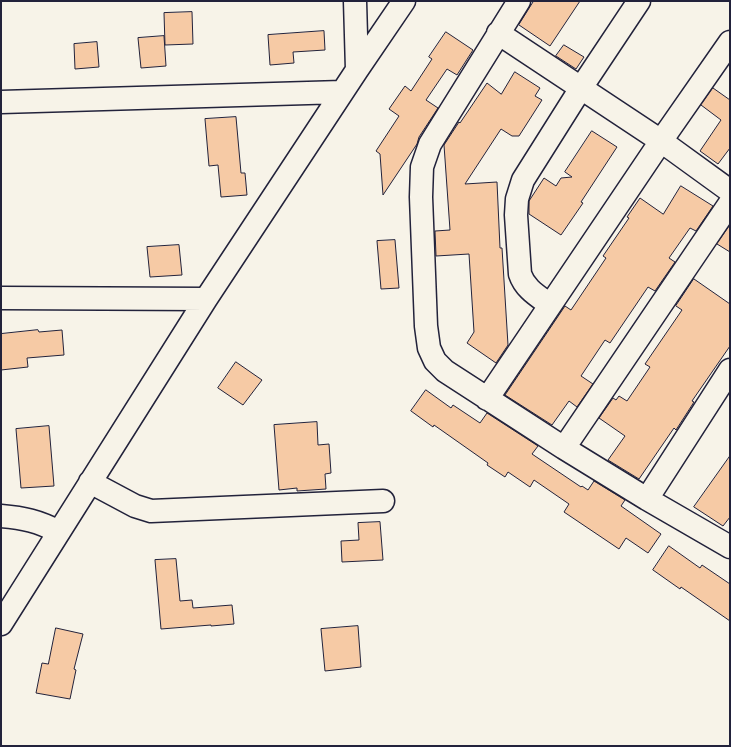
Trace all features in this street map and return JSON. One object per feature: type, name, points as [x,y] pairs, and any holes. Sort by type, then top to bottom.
[{"type":"street","points":[[355,1],[357,70]]},
{"type":"street","points":[[1,624],[206,299],[342,92],[404,1]]},
{"type":"street","points":[[520,1],[498,33],[430,144],[422,167],[421,197],[426,326],[429,348],[434,361],[445,371],[564,448],[647,499],[730,546]]},
{"type":"street","points":[[550,305],[528,288],[520,274],[516,215],[517,200],[523,180],[581,88],[639,1]]},
{"type":"street","points":[[498,33],[661,141],[730,191]]},
{"type":"street","points":[[487,399],[661,141],[730,42]]},
{"type":"street","points":[[1,102],[342,92]]},
{"type":"street","points":[[564,448],[730,203]]},
{"type":"street","points":[[1,298],[206,299]]},
{"type":"street","points":[[647,499],[730,370]]},
{"type":"street","points":[[90,482],[126,501],[152,511],[383,501]]},
{"type":"street","points":[[1,516],[16,517],[41,523],[59,532]]},
{"type":"building","points":[[534,1],[580,1],[550,46],[519,25]]},
{"type":"building","points":[[192,12],[193,44],[165,45],[164,13]]},
{"type":"building","points":[[324,31],[325,50],[293,52],[294,63],[270,65],[268,35]]},
{"type":"building","points":[[446,32],[473,50],[457,75],[447,69],[426,100],[438,108],[419,137],[417,144],[383,195],[380,154],[376,151],[399,116],[389,109],[405,86],[411,91],[432,59],[429,57]]},
{"type":"building","points":[[164,36],[166,66],[141,68],[138,38]]},
{"type":"building","points":[[97,42],[99,67],[75,69],[74,44]]},
{"type":"building","points":[[564,45],[584,57],[576,69],[556,56]]},
{"type":"building","points":[[515,72],[540,88],[535,96],[542,100],[519,136],[512,136],[501,129],[465,184],[497,182],[500,248],[502,248],[508,345],[496,363],[467,343],[474,332],[469,254],[436,256],[435,231],[450,230],[444,145],[487,83],[501,94]]},
{"type":"building","points":[[713,88],[730,100],[730,148],[718,164],[700,151],[721,120],[701,105]]},
{"type":"building","points":[[236,117],[241,173],[245,173],[247,195],[221,197],[218,165],[209,166],[205,119]]},
{"type":"building","points":[[592,131],[617,147],[581,202],[583,203],[561,235],[529,214],[529,201],[544,178],[556,186],[561,178],[572,177],[565,172]]},
{"type":"building","points":[[681,186],[713,206],[696,231],[690,228],[669,258],[675,262],[655,291],[648,287],[610,343],[605,340],[581,376],[593,384],[577,407],[569,401],[552,425],[505,395],[565,306],[571,310],[606,258],[603,256],[629,218],[627,217],[640,198],[663,214]]},
{"type":"building","points":[[730,225],[730,252],[717,244]]},
{"type":"building","points":[[395,240],[399,288],[381,289],[377,241]]},
{"type":"building","points":[[179,245],[182,275],[150,277],[147,247]]},
{"type":"building","points":[[694,279],[730,304],[730,346],[692,401],[694,402],[676,430],[674,428],[639,479],[608,460],[625,436],[599,418],[613,398],[616,400],[619,396],[627,401],[650,367],[645,364],[682,310],[676,306]]},
{"type":"building","points":[[38,330],[39,332],[62,330],[64,355],[27,358],[28,367],[1,370],[1,334]]},
{"type":"building","points":[[236,362],[262,380],[243,405],[218,388]]},
{"type":"building","points":[[426,390],[451,408],[453,405],[480,423],[487,413],[538,446],[532,454],[581,487],[582,486],[588,490],[594,481],[625,500],[621,506],[661,534],[648,553],[626,538],[619,549],[564,512],[569,504],[534,480],[530,487],[508,472],[505,477],[487,465],[488,463],[434,425],[433,427],[411,411]]},
{"type":"building","points":[[317,422],[318,445],[329,444],[331,473],[325,474],[326,489],[297,491],[297,488],[279,490],[274,425]]},
{"type":"building","points":[[49,426],[54,486],[21,488],[16,429]]},
{"type":"building","points":[[730,456],[730,517],[723,526],[694,507]]},
{"type":"building","points":[[380,522],[383,560],[342,562],[341,541],[359,540],[358,523]]},
{"type":"building","points":[[669,546],[700,568],[702,565],[730,584],[730,621],[681,587],[680,589],[653,570]]},
{"type":"building","points":[[176,559],[180,601],[192,600],[193,608],[232,605],[234,624],[161,629],[155,560]]},
{"type":"building","points":[[358,626],[361,667],[325,671],[321,629]]},
{"type":"building","points":[[56,628],[83,634],[74,669],[76,670],[70,699],[36,693],[42,663],[48,664]]}]
